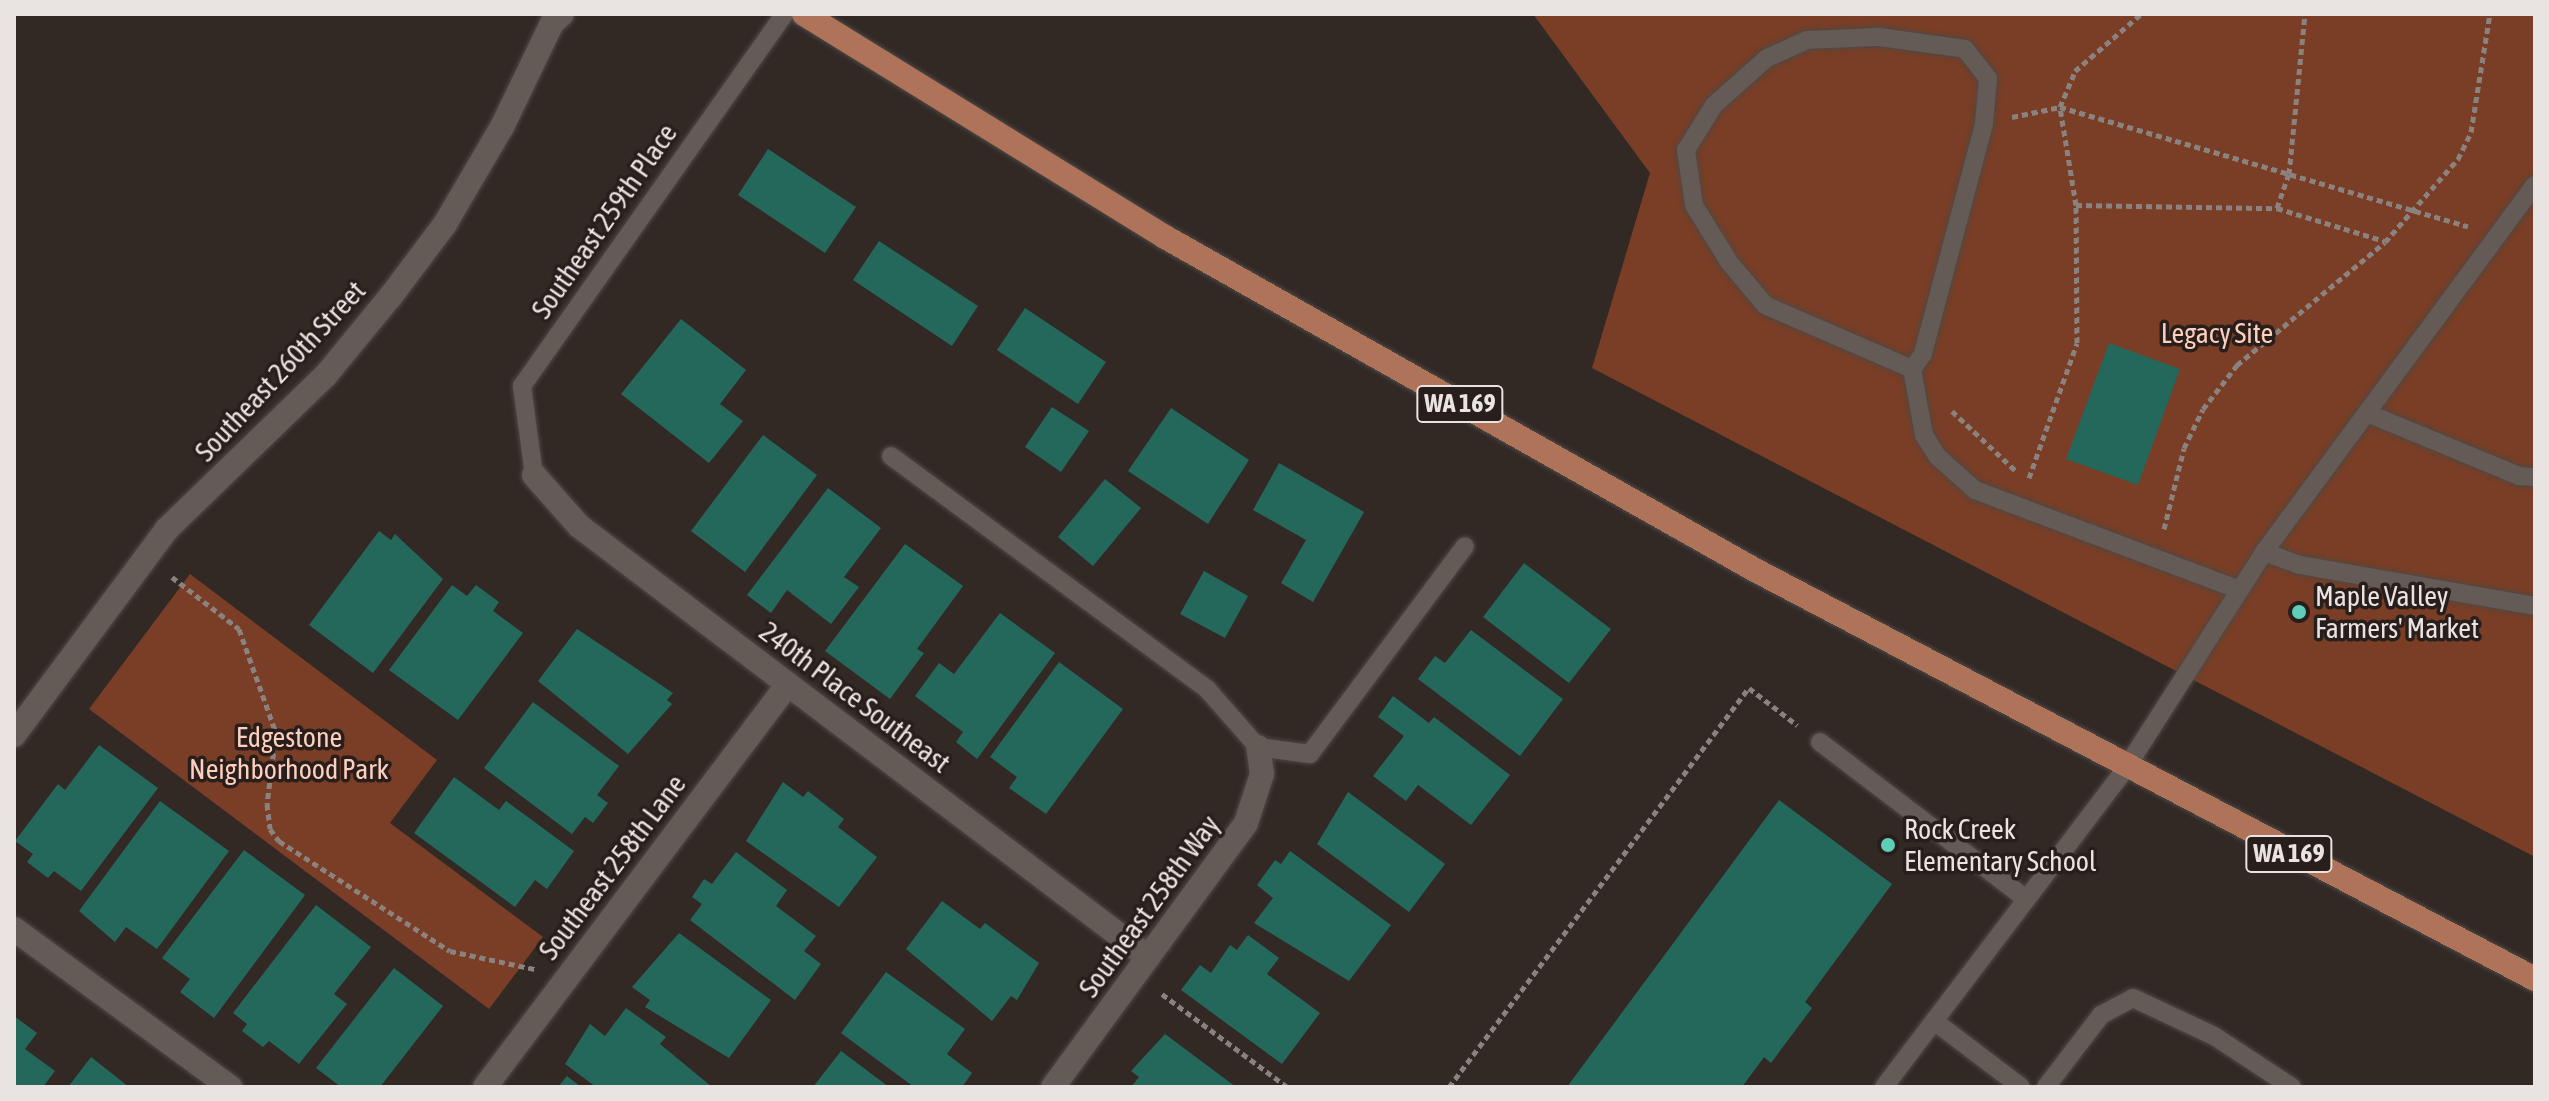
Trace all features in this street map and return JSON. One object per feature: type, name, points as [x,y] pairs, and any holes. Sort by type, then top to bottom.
[{"type":"main road","name":"WA 169","points":[[804,14],[1165,237],[1755,570],[2126,768],[2535,979]]},
{"type":"street","name":"Southeast 260th Street","points":[[14,735],[167,529],[326,375],[391,296],[445,224],[488,152],[555,17]]},
{"type":"street","name":"240th Place Southeast","points":[[534,475],[579,526],[788,684],[1142,966]]},
{"type":"street","name":"Southeast 258th Lane","points":[[485,1087],[788,684]]},
{"type":"street","name":"Southeast 258th Way","points":[[1053,1087],[1246,823],[1262,774],[1258,747]]},
{"type":"street","points":[[14,929],[230,1087]]},
{"type":"lane","name":"Southeast 259th Place","points":[[534,475],[522,386],[784,14]]},
{"type":"lane","points":[[1912,369],[1765,305],[1729,262],[1694,205],[1686,150],[1714,105],[1767,58],[1807,40],[1879,37],[1965,49],[1988,78],[1984,124],[1923,354],[1912,369],[1924,435],[1938,457],[1975,490],[2240,590]]},
{"type":"lane","points":[[1884,1087],[2126,768],[2264,552],[2535,185]]},
{"type":"lane","points":[[2367,413],[2519,476],[2535,477]]},
{"type":"lane","points":[[891,456],[1207,689],[1258,747],[1310,754],[1465,546]]},
{"type":"lane","points":[[2264,552],[2300,565],[2535,606]]},
{"type":"lane","points":[[1820,742],[2026,899]]},
{"type":"lane","points":[[2046,1087],[2101,1015],[2133,998],[2214,1036],[2292,1087]]},
{"type":"lane","points":[[1934,1021],[2021,1087]]},
{"type":"path","points":[[2028,480],[2077,343],[2076,205],[2060,107],[2075,71],[2141,14]]},
{"type":"path","points":[[2277,208],[2289,174],[2305,14]]},
{"type":"path","points":[[2160,560],[2164,527],[2184,448],[2203,409],[2237,365],[2385,242],[2417,211],[2458,159],[2471,132],[2490,14]]},
{"type":"path","points":[[1984,124],[2060,107],[2499,235]]},
{"type":"path","points":[[2076,205],[2277,208],[2385,242]]},
{"type":"path","points":[[1912,369],[1988,450],[2028,480],[2043,485]]},
{"type":"path","points":[[2149,522],[2164,527]]},
{"type":"path","points":[[146,557],[239,629],[276,733],[267,804],[270,829],[279,841],[450,951],[567,976]]},
{"type":"path","points":[[1449,1087],[1749,688],[1820,742]]},
{"type":"path","points":[[1142,966],[1287,1087]]},
{"type":"green space","name":"Legacy Site","points":[[1533,14],[2535,14],[2535,857],[1592,368],[1650,173]]},
{"type":"green space","name":"Edgestone Neighborhood Park","points":[[190,574],[437,760],[390,823],[543,937],[489,1009],[89,709]]},
{"type":"building","points":[[768,149],[856,207],[825,253],[738,195]]},
{"type":"building","points":[[879,241],[978,306],[952,346],[853,280]]},
{"type":"building","points":[[1025,308],[1106,362],[1078,404],[997,350]]},
{"type":"building","points":[[681,319],[746,370],[720,404],[743,421],[709,463],[621,394]]},
{"type":"building","points":[[2109,343],[2180,369],[2138,485],[2066,459]]},
{"type":"building","points":[[1052,407],[1089,431],[1061,472],[1025,447]]},
{"type":"building","points":[[1171,408],[1249,460],[1208,524],[1128,471]]},
{"type":"building","points":[[763,435],[817,475],[745,572],[691,531]]},
{"type":"building","points":[[1279,463],[1364,512],[1313,602],[1281,583],[1306,540],[1253,510]]},
{"type":"building","points":[[1105,479],[1141,508],[1093,566],[1058,537]]},
{"type":"building","points":[[828,488],[881,528],[844,577],[859,587],[831,624],[787,590],[771,613],[747,595]]},
{"type":"building","points":[[379,531],[391,540],[395,534],[443,579],[373,673],[309,625]]},
{"type":"building","points":[[905,544],[963,586],[917,649],[924,653],[890,699],[825,651]]},
{"type":"building","points":[[1524,563],[1611,629],[1569,683],[1483,617]]},
{"type":"building","points":[[1204,571],[1248,596],[1225,638],[1180,614]]},
{"type":"building","points":[[452,585],[467,596],[476,585],[499,602],[493,611],[523,633],[458,720],[389,670]]},
{"type":"building","points":[[1000,613],[1055,653],[977,759],[956,742],[963,732],[915,696],[939,663],[954,674]]},
{"type":"building","points":[[577,629],[673,693],[667,700],[672,704],[628,754],[538,681]]},
{"type":"building","points":[[1471,630],[1563,699],[1520,756],[1418,679],[1435,656],[1445,663]]},
{"type":"building","points":[[1059,662],[1123,709],[1046,814],[1009,788],[1017,777],[990,757]]},
{"type":"building","points":[[1393,696],[1429,723],[1434,717],[1510,775],[1471,825],[1418,785],[1406,801],[1373,776],[1404,736],[1378,717]]},
{"type":"building","points":[[533,702],[619,766],[597,795],[608,803],[593,823],[585,817],[572,834],[484,768]]},
{"type":"building","points":[[99,745],[158,788],[81,891],[54,871],[48,878],[27,862],[33,854],[15,841],[58,784],[65,790]]},
{"type":"building","points":[[454,777],[499,810],[506,801],[574,851],[547,889],[535,880],[515,907],[414,833]]},
{"type":"building","points":[[783,782],[803,797],[808,791],[844,819],[838,827],[877,857],[839,907],[746,841]]},
{"type":"building","points":[[1348,792],[1445,864],[1409,912],[1317,844]]},
{"type":"building","points":[[1779,800],[1892,884],[1805,1002],[1812,1008],[1771,1063],[1764,1057],[1742,1087],[1567,1087]]},
{"type":"building","points":[[160,801],[229,851],[157,949],[126,927],[115,942],[79,911]]},
{"type":"building","points":[[244,850],[305,895],[214,1018],[180,992],[190,979],[162,958]]},
{"type":"building","points":[[1290,851],[1391,925],[1349,981],[1254,923],[1273,898],[1257,885],[1275,860],[1281,864]]},
{"type":"building","points":[[736,852],[787,890],[776,906],[816,936],[804,951],[821,964],[795,1000],[690,920],[702,904],[692,897],[704,879],[712,884]]},
{"type":"building","points":[[942,901],[980,929],[985,923],[1039,963],[1017,1000],[1011,996],[992,1021],[906,949]]},
{"type":"building","points":[[316,905],[371,947],[334,994],[347,1004],[299,1064],[269,1041],[263,1047],[242,1031],[247,1024],[233,1013]]},
{"type":"building","points":[[679,933],[771,1000],[729,1058],[645,1007],[650,1000],[632,987]]},
{"type":"building","points":[[1248,935],[1279,958],[1267,974],[1320,1013],[1282,1064],[1181,990],[1200,965],[1211,973],[1230,945],[1237,950]]},
{"type":"building","points":[[394,968],[443,1006],[380,1087],[341,1087],[316,1068]]},
{"type":"building","points":[[886,972],[965,1029],[947,1054],[972,1073],[962,1087],[914,1087],[841,1033]]},
{"type":"building","points":[[626,1008],[666,1037],[660,1044],[712,1087],[596,1087],[565,1064],[590,1024],[605,1036]]},
{"type":"building","points":[[14,1016],[37,1033],[25,1049],[55,1071],[43,1087],[14,1087]]},
{"type":"building","points":[[1165,1034],[1236,1087],[1131,1087],[1139,1077],[1131,1071]]},
{"type":"building","points":[[841,1051],[889,1087],[813,1087]]},
{"type":"building","points":[[91,1057],[129,1087],[68,1087]]},
{"type":"building","points":[[567,1076],[581,1087],[558,1087]]},
{"type":"place","name":"Maple Valley Farmers' Market","points":[[2299,612]]},
{"type":"place","name":"Rock Creek Elementary School","points":[[1888,845]]}]
